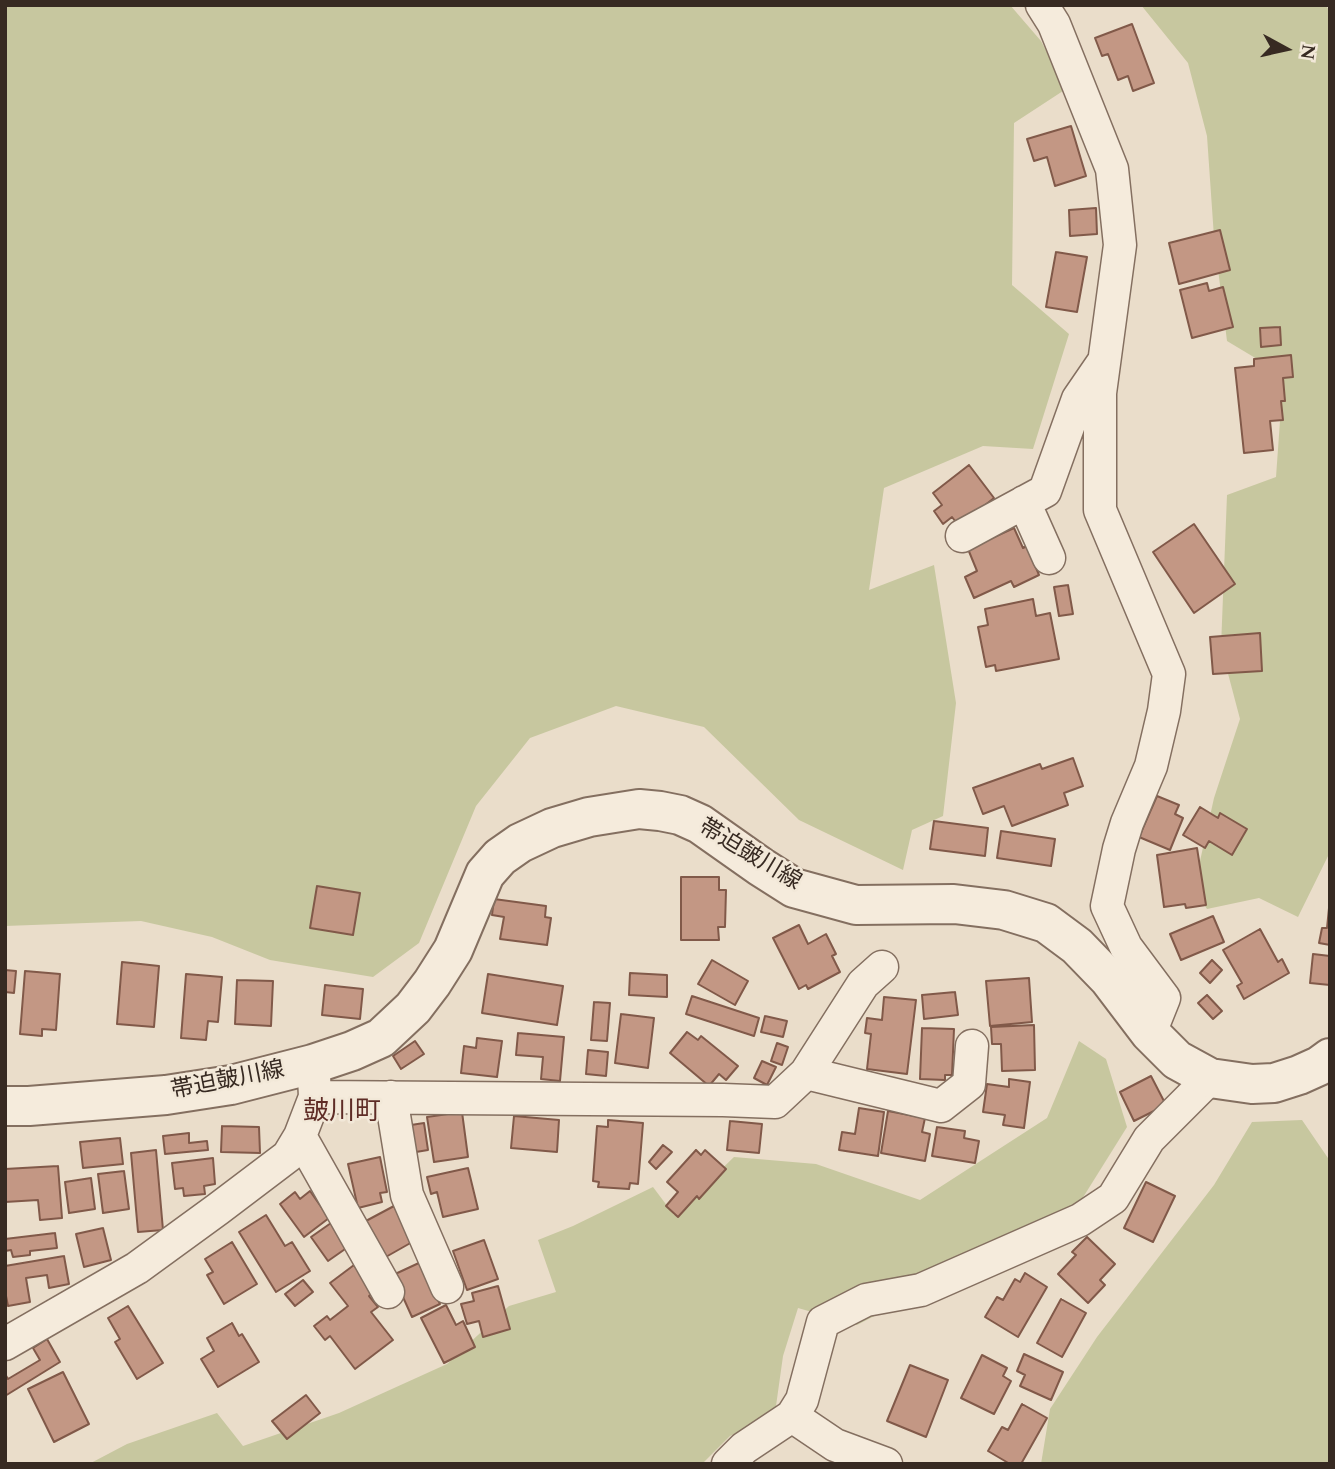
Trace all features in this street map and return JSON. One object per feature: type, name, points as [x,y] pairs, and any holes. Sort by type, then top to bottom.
[{"type":"street","points":[[1042,5],[1054,24],[1112,169],[1120,245],[1100,393],[1100,510],[1169,674],[1164,711],[1151,766],[1126,823],[1107,906],[1126,947],[1164,998],[1150,1033]]},
{"type":"street","points":[[962,536],[1045,491],[1077,399],[1105,360]]},
{"type":"street","points":[[1024,502],[1049,558]]},
{"type":"street","name":"帯迫皷川線","points":[[5,1106],[314,1080],[352,1051],[381,1038],[413,1008],[453,950],[485,874],[500,857],[520,843],[552,828],[589,817],[639,809],[680,815],[690,820],[715,833],[794,888],[856,905],[954,904],[1004,910],[1046,923],[1077,946],[1110,979],[1150,1033],[1177,1060],[1210,1078],[1252,1084],[1274,1083],[1299,1075],[1330,1058]]},
{"type":"street","points":[[5,1344],[137,1268],[288,1156],[300,1136],[314,1080],[391,1097],[775,1102],[806,1073],[863,984],[882,967]]},
{"type":"street","points":[[806,1073],[941,1105],[969,1084],[971,1046]]},
{"type":"street","points":[[728,1464],[744,1448],[792,1416],[803,1399],[822,1322],[866,1300],[921,1290],[1080,1220],[1113,1198],[1149,1139],[1210,1078]]},
{"type":"street","points":[[391,1097],[407,1195],[447,1287]]},
{"type":"street","points":[[300,1136],[388,1292]]},
{"type":"street","points":[[792,1416],[835,1445],[886,1464]]},
{"type":"green space","points":[[5,5],[1010,5],[1041,41],[1066,89],[1014,123],[1012,285],[1069,334],[1033,449],[983,446],[884,488],[869,590],[934,565],[956,703],[943,816],[912,830],[903,870],[799,820],[704,727],[616,706],[530,738],[476,806],[419,943],[373,977],[270,960],[212,937],[141,921],[5,926]]},
{"type":"green space","points":[[1141,5],[1325,5],[1330,11],[1330,852],[1298,917],[1259,898],[1207,909],[1194,888],[1214,798],[1240,719],[1221,647],[1227,495],[1276,477],[1281,407],[1262,362],[1227,341],[1214,237],[1207,136],[1188,63]]},
{"type":"green space","points":[[1079,1041],[1106,1059],[1127,1127],[1082,1199],[1000,1251],[857,1325],[798,1308],[783,1356],[775,1413],[730,1436],[702,1464],[89,1464],[127,1444],[217,1413],[243,1446],[339,1413],[447,1364],[509,1306],[556,1292],[538,1240],[653,1187],[674,1215],[734,1157],[816,1164],[920,1200],[1047,1118]]},
{"type":"green space","points":[[1302,1120],[1330,1161],[1330,1464],[1041,1464],[1050,1409],[1097,1337],[1214,1185],[1252,1122]]},
{"type":"building","points":[[1132,24],[1154,83],[1133,91],[1128,76],[1118,80],[1108,54],[1102,56],[1095,38]]},
{"type":"building","points":[[1071,126],[1086,176],[1055,186],[1047,157],[1034,161],[1027,139]]},
{"type":"building","points":[[1096,208],[1097,234],[1070,236],[1069,210]]},
{"type":"building","points":[[1220,230],[1230,270],[1179,284],[1169,243]]},
{"type":"building","points":[[1056,252],[1087,257],[1077,312],[1046,307]]},
{"type":"building","points":[[1207,283],[1209,291],[1223,287],[1233,327],[1192,338],[1180,290]]},
{"type":"building","points":[[1280,327],[1281,345],[1261,347],[1260,328]]},
{"type":"building","points":[[1291,355],[1293,377],[1283,378],[1283,420],[1270,421],[1273,450],[1244,453],[1235,368],[1254,366],[1254,359]]},
{"type":"building","points":[[969,465],[994,498],[959,526],[952,517],[943,524],[934,511],[942,505],[933,493]]},
{"type":"building","points":[[1194,524],[1235,584],[1194,613],[1153,552]]},
{"type":"building","points":[[1014,528],[1023,548],[1027,546],[1039,575],[1014,587],[1011,581],[974,598],[965,577],[977,571],[968,549]]},
{"type":"building","points":[[1068,585],[1073,614],[1059,616],[1054,587]]},
{"type":"building","points":[[1033,599],[1036,616],[1050,613],[1059,659],[996,671],[995,665],[986,667],[978,627],[988,625],[985,609]]},
{"type":"building","points":[[1260,633],[1262,671],[1213,674],[1210,637]]},
{"type":"building","points":[[1073,758],[1083,786],[1064,793],[1068,805],[1012,826],[1004,806],[983,814],[973,788],[1040,764],[1042,769]]},
{"type":"building","points":[[1157,796],[1179,805],[1175,814],[1183,818],[1170,850],[1139,837]]},
{"type":"building","points":[[1200,807],[1218,818],[1220,813],[1247,829],[1232,855],[1209,841],[1205,848],[1183,835]]},
{"type":"building","points":[[934,821],[988,828],[985,856],[930,849]]},
{"type":"building","points":[[1001,831],[1055,839],[1051,866],[997,858]]},
{"type":"building","points":[[1197,848],[1206,905],[1164,907],[1157,855]]},
{"type":"building","points":[[681,877],[719,877],[719,890],[726,890],[725,927],[718,927],[719,940],[681,940]]},
{"type":"building","points":[[317,886],[360,893],[353,935],[310,928]]},
{"type":"building","points":[[494,899],[546,906],[545,917],[551,918],[547,945],[500,939],[504,917],[492,915]]},
{"type":"building","points":[[1329,908],[1330,945],[1319,943],[1322,928],[1327,928]]},
{"type":"building","points":[[1213,916],[1224,942],[1181,960],[1170,934]]},
{"type":"building","points":[[799,925],[808,944],[826,934],[836,954],[832,956],[840,972],[808,989],[806,985],[799,989],[773,938]]},
{"type":"building","points":[[1260,929],[1278,962],[1282,959],[1289,973],[1244,999],[1237,986],[1242,983],[1223,950]]},
{"type":"building","points":[[1313,954],[1330,956],[1330,985],[1310,983]]},
{"type":"building","points":[[712,960],[748,981],[735,1005],[698,984]]},
{"type":"building","points":[[1212,960],[1222,970],[1210,983],[1200,973]]},
{"type":"building","points":[[122,962],[159,966],[154,1027],[117,1024]]},
{"type":"building","points":[[5,970],[16,971],[14,993],[5,992]]},
{"type":"building","points":[[25,971],[60,974],[56,1030],[42,1029],[42,1036],[20,1034]]},
{"type":"building","points":[[630,973],[667,975],[667,997],[629,995]]},
{"type":"building","points":[[186,974],[222,977],[218,1022],[208,1021],[206,1040],[181,1038]]},
{"type":"building","points":[[488,974],[563,986],[557,1025],[482,1013]]},
{"type":"building","points":[[1029,978],[1032,1022],[990,1026],[986,981]]},
{"type":"building","points":[[237,980],[273,981],[271,1026],[235,1024]]},
{"type":"building","points":[[325,985],[363,989],[360,1019],[322,1015]]},
{"type":"building","points":[[955,992],[958,1015],[924,1019],[922,995]]},
{"type":"building","points":[[1207,995],[1222,1011],[1213,1019],[1198,1003]]},
{"type":"building","points":[[692,996],[759,1018],[754,1036],[686,1014]]},
{"type":"building","points":[[884,997],[916,1000],[907,1074],[867,1069],[871,1034],[865,1033],[867,1018],[882,1020]]},
{"type":"building","points":[[594,1002],[610,1003],[607,1041],[591,1040]]},
{"type":"building","points":[[621,1014],[654,1018],[648,1068],[615,1063]]},
{"type":"building","points":[[765,1016],[787,1021],[783,1037],[761,1032]]},
{"type":"building","points":[[1034,1025],[1035,1070],[1002,1071],[1001,1044],[992,1044],[991,1027]]},
{"type":"building","points":[[922,1028],[954,1029],[952,1075],[945,1075],[945,1080],[920,1079]]},
{"type":"building","points":[[687,1032],[698,1040],[701,1036],[738,1066],[726,1080],[719,1074],[709,1086],[670,1053]]},
{"type":"building","points":[[518,1033],[564,1037],[560,1081],[541,1079],[543,1057],[516,1055]]},
{"type":"building","points":[[477,1038],[502,1041],[497,1077],[461,1073],[464,1046],[476,1048]]},
{"type":"building","points":[[415,1041],[424,1054],[401,1069],[393,1056]]},
{"type":"building","points":[[777,1043],[788,1047],[782,1065],[771,1061]]},
{"type":"building","points":[[588,1050],[608,1052],[606,1076],[586,1074]]},
{"type":"building","points":[[762,1061],[776,1067],[767,1085],[754,1078]]},
{"type":"building","points":[[1151,1076],[1166,1105],[1134,1121],[1120,1092]]},
{"type":"building","points":[[1009,1079],[1030,1082],[1024,1128],[1003,1125],[1005,1115],[983,1112],[987,1084],[1009,1087]]},
{"type":"building","points":[[859,1108],[884,1112],[878,1156],[839,1150],[842,1132],[855,1134]]},
{"type":"building","points":[[888,1111],[925,1118],[922,1132],[930,1134],[925,1161],[881,1153]]},
{"type":"building","points":[[462,1112],[468,1157],[434,1162],[427,1117]]},
{"type":"building","points":[[514,1116],[559,1120],[557,1152],[511,1148]]},
{"type":"building","points":[[608,1120],[643,1123],[638,1184],[630,1183],[629,1189],[598,1187],[599,1182],[593,1181],[597,1126],[608,1127]]},
{"type":"building","points":[[730,1121],[762,1124],[759,1153],[727,1150]]},
{"type":"building","points":[[424,1123],[428,1150],[416,1152],[411,1125]]},
{"type":"building","points":[[222,1126],[259,1127],[260,1153],[221,1152]]},
{"type":"building","points":[[937,1127],[965,1131],[964,1138],[979,1141],[975,1163],[932,1156]]},
{"type":"building","points":[[189,1133],[189,1143],[207,1141],[208,1150],[165,1154],[163,1136]]},
{"type":"building","points":[[120,1138],[123,1164],[83,1168],[80,1142]]},
{"type":"building","points":[[663,1145],[672,1152],[656,1169],[649,1162]]},
{"type":"building","points":[[156,1150],[163,1230],[138,1232],[131,1153]]},
{"type":"building","points":[[696,1150],[701,1155],[705,1150],[726,1169],[699,1199],[697,1196],[678,1217],[666,1206],[678,1192],[667,1182]]},
{"type":"building","points":[[380,1157],[387,1192],[380,1193],[382,1202],[358,1208],[348,1164]]},
{"type":"building","points":[[213,1158],[215,1184],[204,1186],[205,1194],[184,1196],[183,1188],[175,1189],[172,1163]]},
{"type":"building","points":[[58,1166],[62,1218],[40,1220],[38,1200],[5,1202],[5,1169]]},
{"type":"building","points":[[468,1168],[478,1209],[443,1217],[437,1192],[431,1194],[427,1177]]},
{"type":"building","points":[[124,1171],[129,1209],[103,1213],[98,1174]]},
{"type":"building","points":[[91,1178],[95,1209],[69,1213],[65,1182]]},
{"type":"building","points":[[1146,1182],[1175,1196],[1153,1242],[1124,1228]]},
{"type":"building","points":[[310,1191],[329,1218],[304,1237],[280,1204],[295,1192],[300,1199]]},
{"type":"building","points":[[394,1206],[414,1241],[384,1258],[364,1222]]},
{"type":"building","points":[[266,1215],[285,1246],[292,1242],[310,1271],[276,1292],[239,1232]]},
{"type":"building","points":[[331,1223],[348,1247],[328,1261],[311,1237]]},
{"type":"building","points":[[103,1228],[111,1260],[84,1267],[76,1234]]},
{"type":"building","points":[[55,1233],[57,1248],[30,1251],[30,1255],[13,1257],[11,1250],[5,1251],[5,1239]]},
{"type":"building","points":[[1087,1237],[1115,1264],[1100,1280],[1105,1285],[1088,1303],[1058,1274],[1076,1255],[1072,1252]]},
{"type":"building","points":[[484,1240],[498,1279],[467,1290],[453,1251]]},
{"type":"building","points":[[232,1242],[257,1284],[224,1304],[207,1275],[213,1272],[205,1259]]},
{"type":"building","points":[[64,1256],[69,1284],[49,1288],[47,1275],[26,1278],[30,1302],[8,1306],[5,1266]]},
{"type":"building","points":[[421,1262],[440,1304],[412,1317],[393,1275]]},
{"type":"building","points":[[354,1265],[374,1292],[369,1296],[378,1307],[371,1312],[393,1340],[355,1369],[330,1336],[325,1340],[314,1326],[327,1316],[330,1320],[348,1306],[330,1283]]},
{"type":"building","points":[[1025,1273],[1047,1287],[1018,1337],[985,1317],[997,1297],[1003,1300],[1015,1279],[1020,1282]]},
{"type":"building","points":[[303,1280],[313,1292],[295,1306],[285,1294]]},
{"type":"building","points":[[498,1286],[510,1329],[483,1337],[479,1321],[467,1324],[461,1304],[474,1301],[472,1293]]},
{"type":"building","points":[[1061,1299],[1086,1313],[1062,1357],[1037,1343]]},
{"type":"building","points":[[446,1305],[456,1325],[463,1321],[475,1347],[444,1363],[421,1318]]},
{"type":"building","points":[[128,1306],[163,1363],[137,1379],[115,1342],[120,1339],[108,1318]]},
{"type":"building","points":[[232,1323],[259,1362],[218,1387],[201,1359],[214,1351],[207,1338]]},
{"type":"building","points":[[47,1339],[60,1362],[5,1396],[5,1374],[8,1379],[40,1360],[33,1348]]},
{"type":"building","points":[[1024,1354],[1063,1372],[1051,1400],[1020,1386],[1025,1375],[1017,1371]]},
{"type":"building","points":[[982,1355],[1007,1368],[1003,1376],[1011,1381],[994,1414],[961,1398]]},
{"type":"building","points":[[910,1365],[948,1380],[926,1437],[887,1421]]},
{"type":"building","points":[[63,1372],[89,1424],[54,1442],[28,1389]]},
{"type":"building","points":[[306,1395],[320,1413],[287,1439],[272,1421]]},
{"type":"building","points":[[1022,1404],[1047,1418],[1021,1464],[1010,1464],[988,1451],[1002,1427],[1008,1430]]},
{"type":"district","name":"皷川町","points":[[342,1114]]}]
